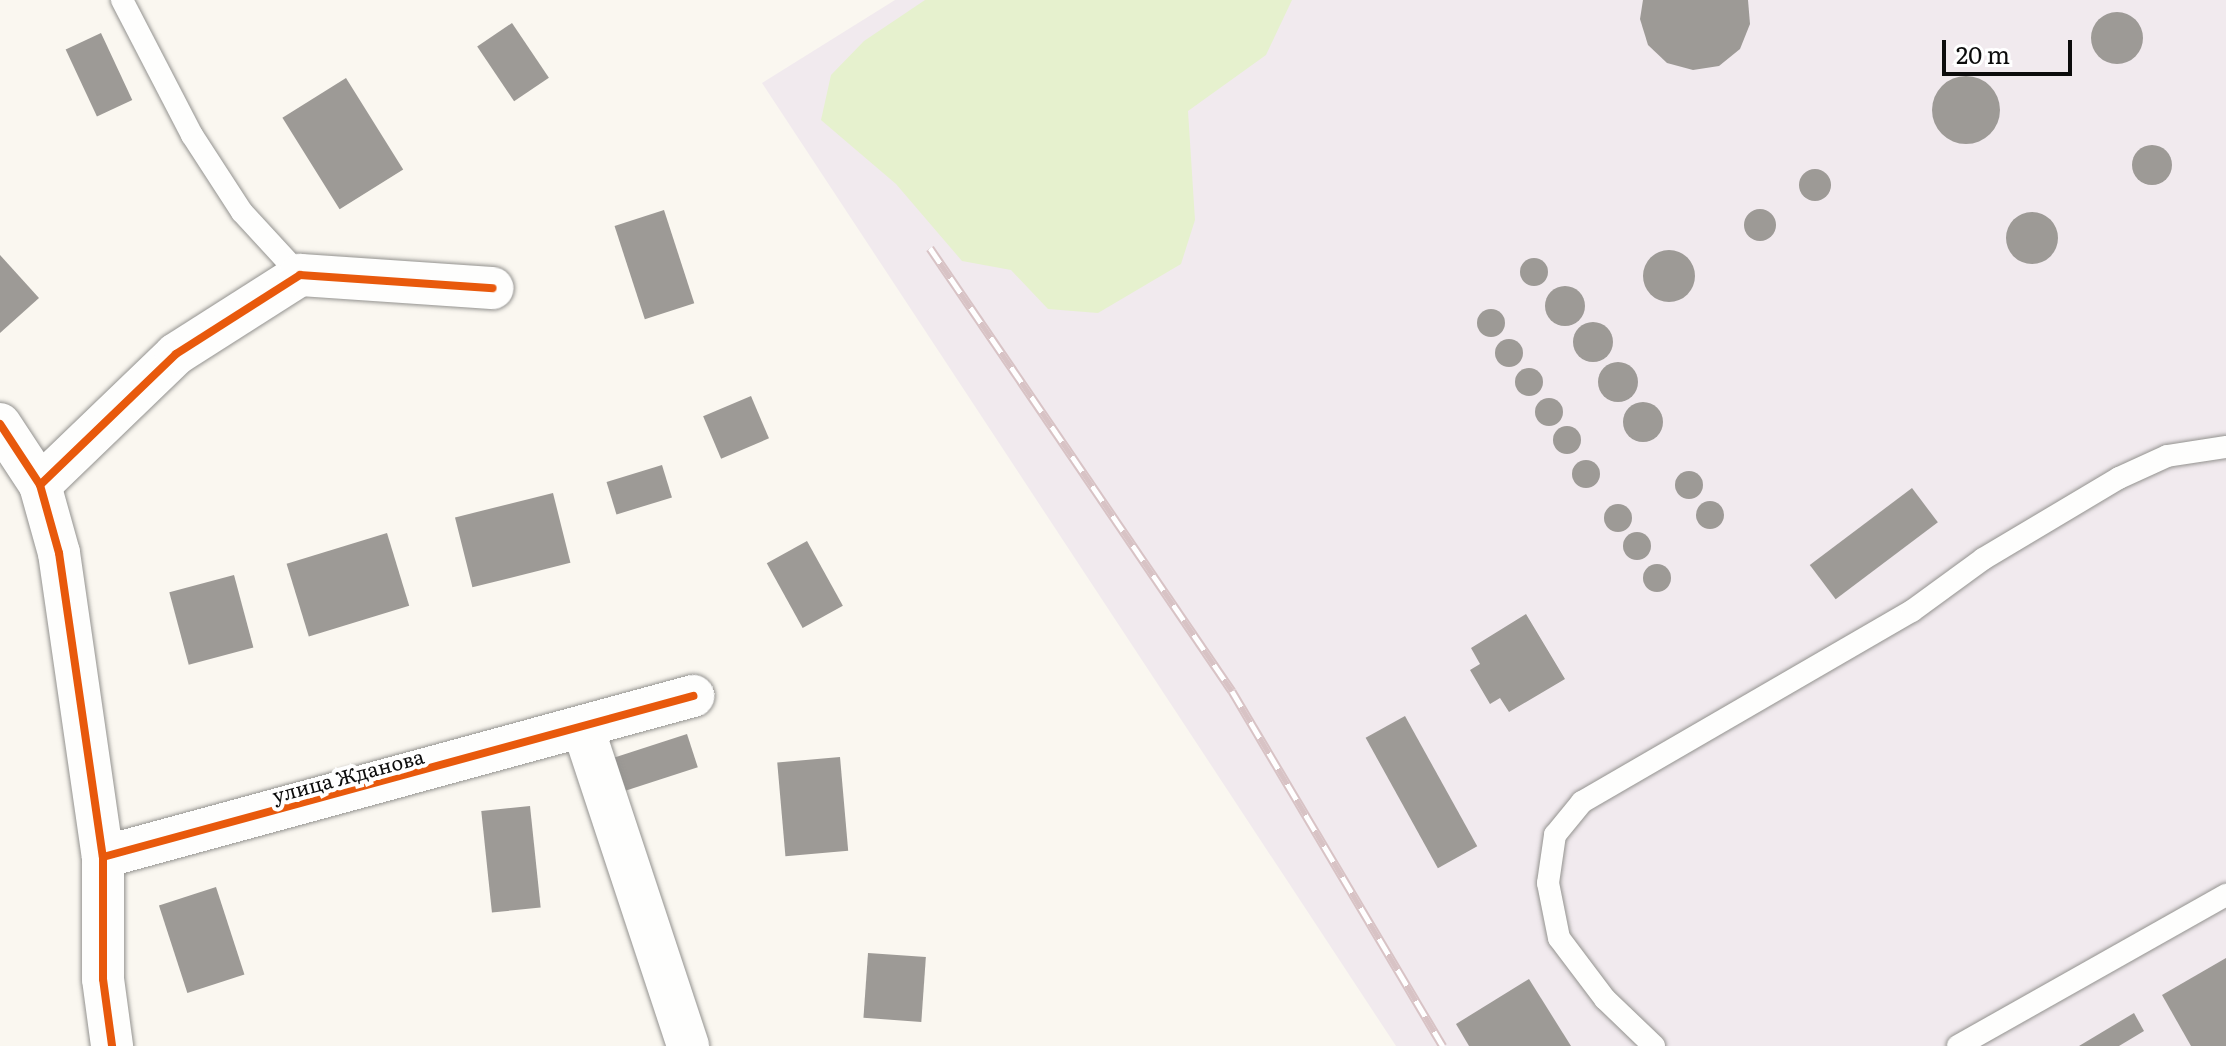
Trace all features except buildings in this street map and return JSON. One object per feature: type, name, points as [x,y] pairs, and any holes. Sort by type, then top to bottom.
[{"type":"street","points":[[40,485],[176,354],[300,275],[493,288]]},
{"type":"street","points":[[0,424],[40,485],[59,553],[75,643],[103,857],[103,979],[112,1046]]},
{"type":"street","name":"улица Жданова","points":[[103,857],[693,696]]},
{"type":"street","points":[[583,728],[688,1046]]},
{"type":"lane","points":[[122,0],[192,135],[242,212],[300,275]]},
{"type":"lane","points":[[1654,1046],[1605,999],[1559,938],[1548,883],[1555,835],[1582,802],[1912,611],[1983,559],[2119,478],[2167,456],[2226,447]]},
{"type":"lane","points":[[1958,1046],[2226,895]]},
{"type":"shaded area","points":[[895,0],[2226,0],[2226,1046],[1396,1046],[762,83]]},
{"type":"green space","points":[[925,0],[1292,0],[1266,55],[1188,111],[1195,220],[1181,264],[1098,313],[1048,309],[1011,270],[962,261],[896,184],[821,120],[831,75],[864,41]]},
{"type":"railway","points":[[930,248],[1232,691],[1443,1046]]},
{"type":"cycle path","points":[[40,485],[176,354],[300,275],[493,288]]},
{"type":"cycle path","points":[[0,424],[40,485],[59,553],[103,857],[103,979],[112,1046]]},
{"type":"cycle path","points":[[103,857],[693,696]]}]
